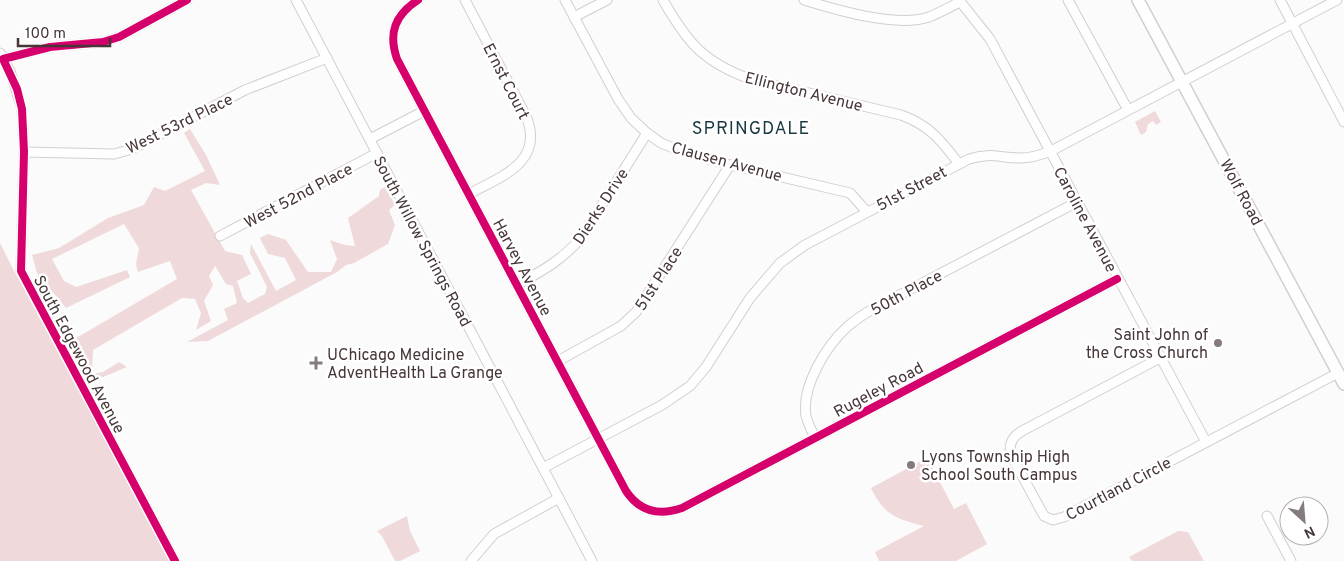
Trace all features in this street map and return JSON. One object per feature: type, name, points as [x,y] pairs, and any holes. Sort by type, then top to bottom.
[{"type":"main road","name":"Wolf Road","points":[[1138,0],[1344,384]]},
{"type":"street","points":[[2,56],[50,47],[103,42],[119,37],[187,0]]},
{"type":"street","name":"South Willow Springs Road","points":[[296,0],[592,561]]},
{"type":"street","name":"Harvey Avenue","points":[[418,0],[401,14],[394,26],[392,34],[394,51],[631,499],[648,510]]},
{"type":"street","name":"Ernst Court","points":[[465,0],[526,116],[531,135],[528,151],[518,165],[511,171],[469,194]]},
{"type":"street","name":"Clausen Avenue","points":[[564,0],[618,99],[631,118],[661,143],[730,164],[850,193],[867,212]]},
{"type":"street","points":[[574,17],[606,0]]},
{"type":"street","name":"Ellington Avenue","points":[[663,0],[680,29],[692,44],[714,63],[729,72],[750,79],[912,119],[933,132],[959,164]]},
{"type":"street","points":[[804,0],[834,9],[900,21],[928,17],[960,1]]},
{"type":"street","points":[[1068,0],[1128,110]]},
{"type":"street","points":[[1280,0],[1344,122]]},
{"type":"street","name":"51st Street","points":[[543,468],[662,405],[690,386],[706,367],[750,298],[780,263],[805,245],[959,164],[987,154],[1020,158],[1042,155],[1051,151],[1337,0]]},
{"type":"street","name":"Caroline Avenue","points":[[960,1],[990,39],[1206,442]]},
{"type":"street","name":"South Edgewood Avenue","points":[[2,56],[17,88],[22,109],[24,152],[21,271],[175,561]]},
{"type":"street","name":"West 53rd Place","points":[[24,152],[114,154],[132,150],[245,90],[327,58]]},
{"type":"street","points":[[370,139],[424,110]]},
{"type":"street","name":"Dierks Drive","points":[[517,285],[554,264],[581,238],[647,133]]},
{"type":"street","name":"West 52nd Place","points":[[220,236],[377,154]]},
{"type":"street","name":"51st Place","points":[[558,361],[621,326],[636,312],[730,164]]},
{"type":"street","name":"50th Place","points":[[815,438],[806,416],[807,396],[819,364],[829,347],[847,327],[873,309],[1077,202]]},
{"type":"street","name":"Rugeley Road","points":[[648,510],[664,512],[682,508],[1117,279]]},
{"type":"street","name":"Courtland Circle","points":[[1160,358],[1022,430],[1012,439],[1009,450],[1011,455],[1044,516],[1053,520],[1064,517],[1338,373]]},
{"type":"street","points":[[472,561],[480,557],[494,534],[559,498]]},
{"type":"street","points":[[1267,516],[1291,561]]},
{"type":"shaded area","points":[[1155,111],[1161,122],[1156,125],[1153,121],[1148,124],[1146,132],[1141,135],[1135,122]]},
{"type":"shaded area","points":[[190,129],[206,155],[220,185],[206,183],[191,190],[225,251],[242,255],[251,274],[237,281],[243,298],[248,303],[265,294],[267,287],[250,253],[251,244],[276,291],[296,280],[285,258],[268,254],[260,238],[268,234],[286,240],[308,272],[331,272],[337,259],[330,240],[355,246],[348,218],[379,196],[380,190],[385,187],[395,205],[389,210],[395,225],[388,244],[208,341],[187,342],[228,320],[224,309],[237,303],[233,286],[226,284],[215,266],[209,276],[213,285],[204,301],[211,321],[196,330],[201,313],[195,299],[182,298],[93,350],[92,374],[103,372],[119,362],[127,367],[91,382],[66,344],[177,279],[170,261],[138,272],[136,264],[139,248],[124,224],[52,259],[64,281],[76,287],[127,270],[130,277],[66,308],[37,273],[32,255],[59,248],[108,218],[144,205],[154,187],[165,191],[205,171],[184,133]]},
{"type":"shaded area","points":[[0,243],[12,267],[170,561],[0,561]]},
{"type":"shaded area","points":[[923,460],[930,463],[954,509],[966,503],[987,544],[956,561],[879,561],[875,552],[924,526],[898,518],[886,510],[871,488]]},
{"type":"shaded area","points":[[407,516],[410,531],[420,551],[400,561],[395,561],[382,536],[377,531]]},
{"type":"shaded area","points":[[1178,531],[1188,532],[1204,561],[1132,561],[1129,557]]},
{"type":"cycle path","points":[[175,561],[21,271],[24,152],[22,109],[17,89],[3,59],[50,47],[103,42],[119,37],[187,0]]},
{"type":"cycle path","points":[[418,0],[404,12],[396,25],[393,41],[397,59],[626,491],[637,504],[644,508],[658,512],[682,508],[1117,279]]},
{"type":"place","name":"Saint John of the Cross Church","points":[[1218,343]]},
{"type":"place","name":"UChicago Medicine AdventHealth La Grange","points":[[316,363]]},
{"type":"place","name":"Lyons Township High School South Campus","points":[[911,465]]},
{"type":"district","name":"SPRINGDALE","points":[[751,128]]}]
